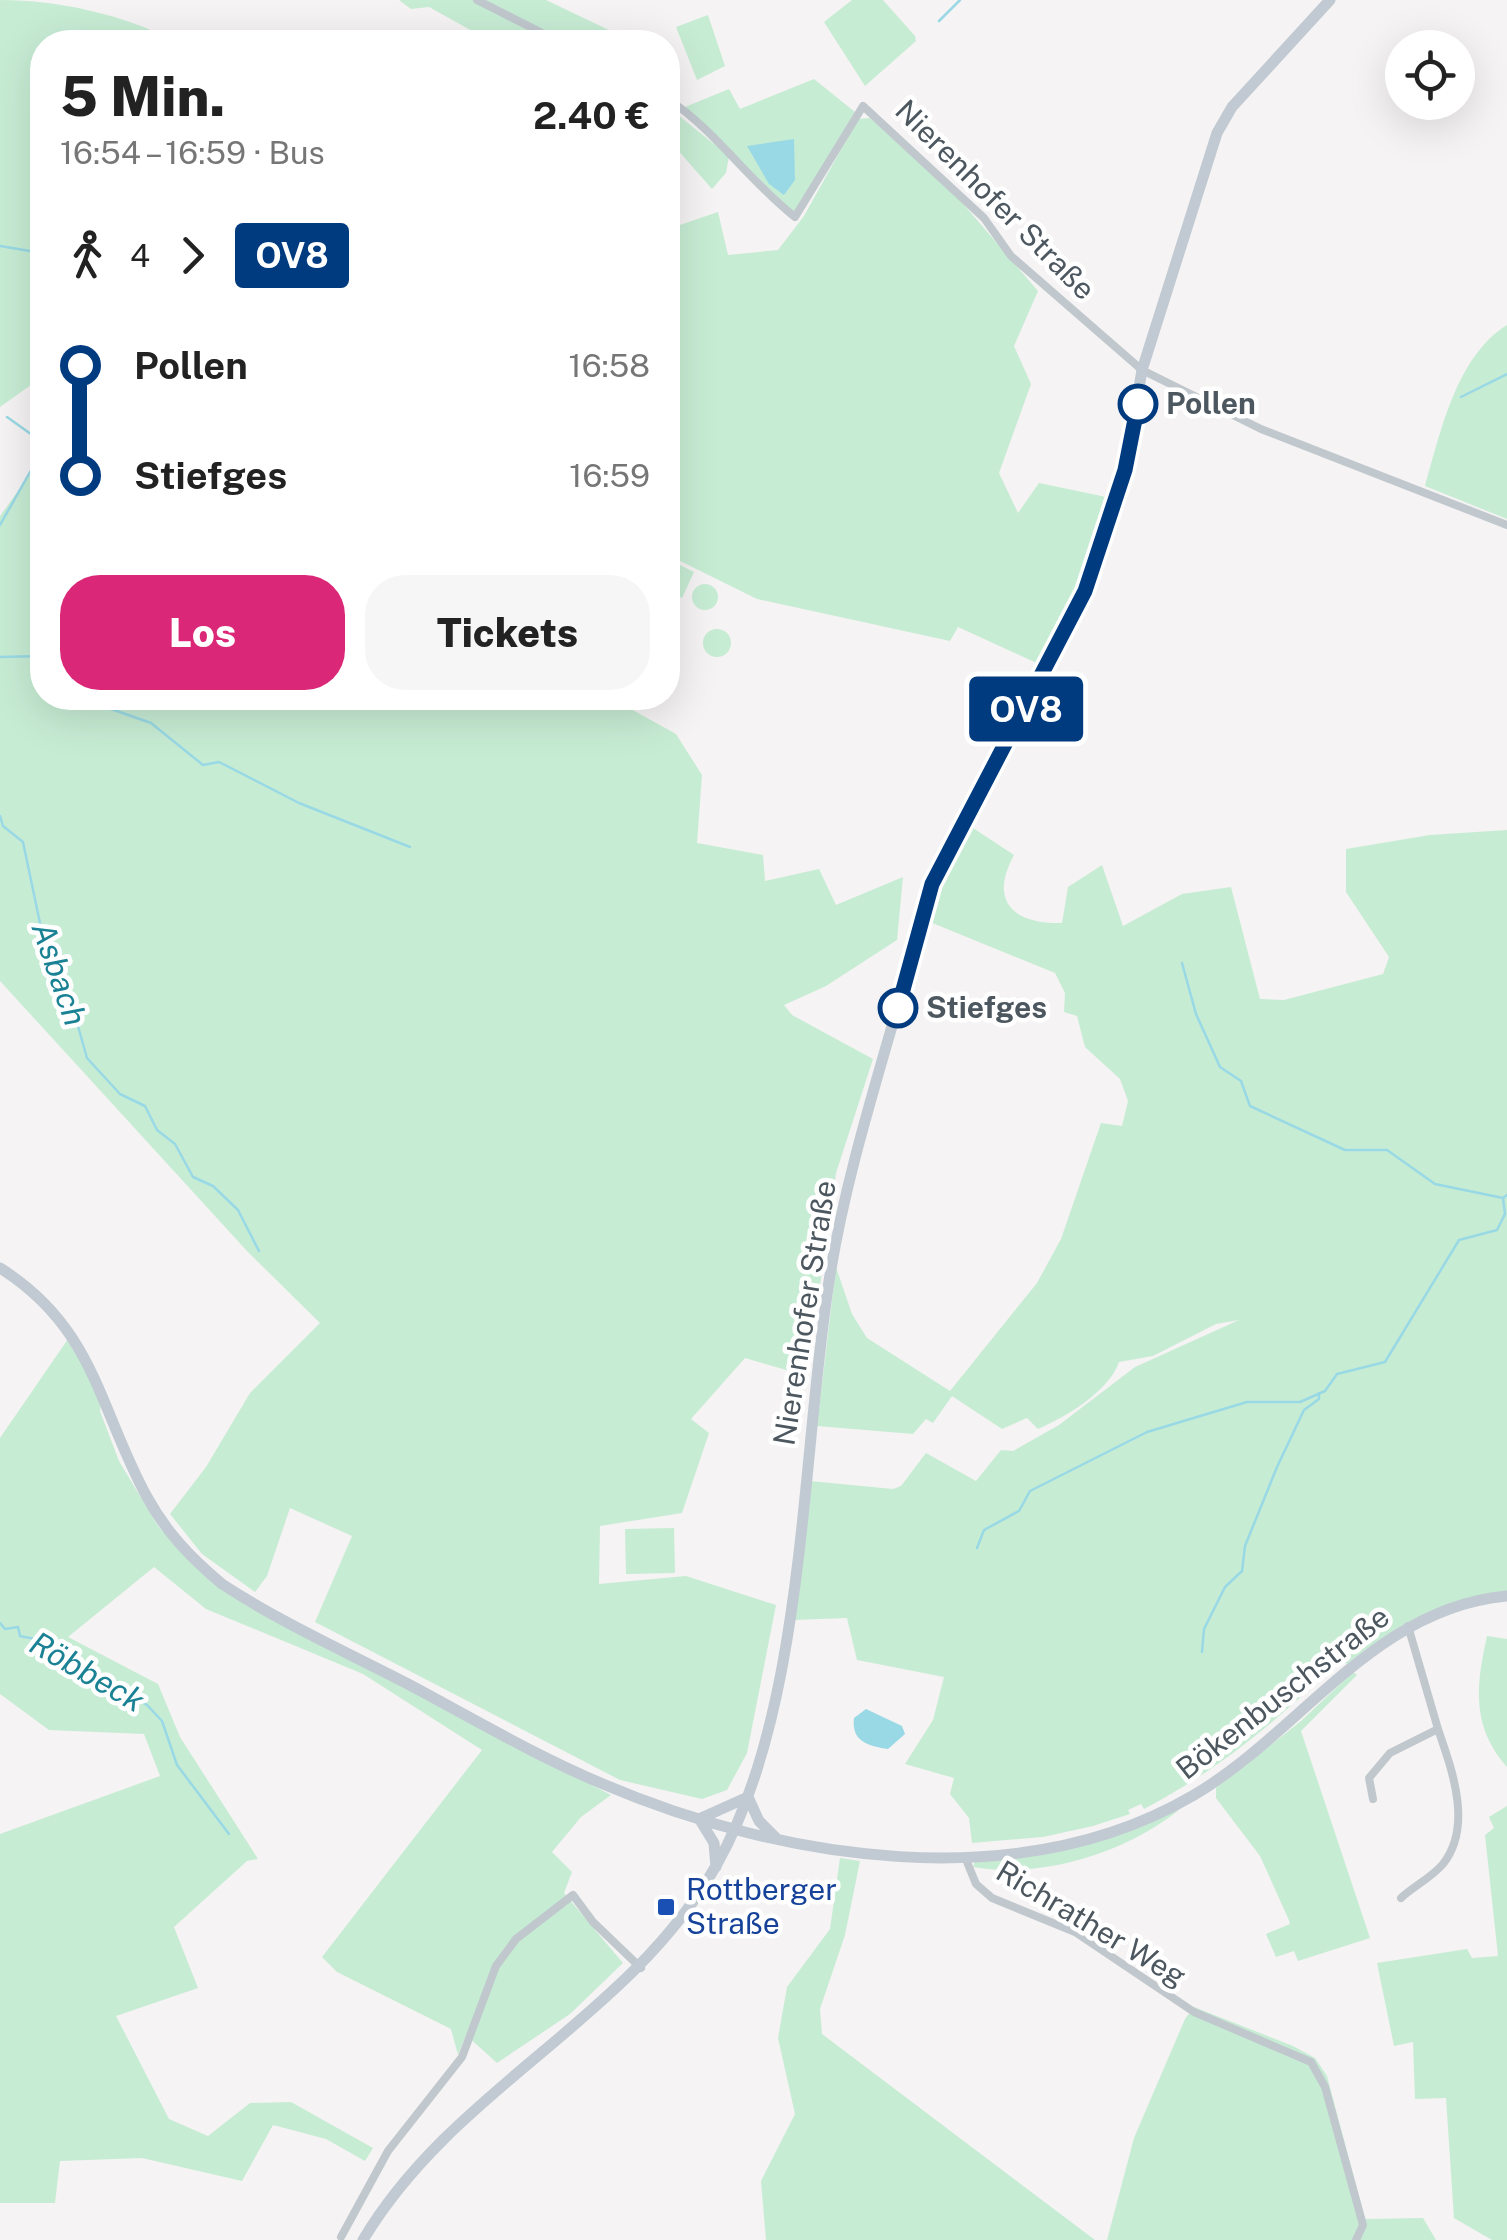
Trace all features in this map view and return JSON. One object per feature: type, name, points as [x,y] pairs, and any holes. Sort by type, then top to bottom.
[{"type":"main road","name":"Nierenhofer Straße","points":[[363,2240],[443,2138],[501,2083],[642,1968],[716,1867],[735,1831],[762,1751],[790,1608],[830,1275],[842,1216],[932,884],[1085,591],[1125,470],[1142,370],[1224,119],[1330,0]]},
{"type":"main road","points":[[0,1268],[34,1290],[68,1328],[96,1374],[145,1494],[176,1542],[214,1577],[239,1595],[558,1763],[735,1831]]},
{"type":"main road","name":"Bökenbuschstraße","points":[[735,1831],[858,1851],[965,1856],[1062,1845],[1170,1808],[1247,1759],[1344,1673],[1408,1626],[1447,1609],[1507,1596]]},
{"type":"main road","points":[[699,1819],[748,1797],[758,1821],[778,1840]]},
{"type":"main road","points":[[699,1819],[714,1842],[716,1867]]},
{"type":"street","points":[[477,0],[536,30]]},
{"type":"street","name":"Nierenhofer Straße","points":[[680,109],[724,145],[738,166],[795,217],[863,106],[965,199],[1039,282],[1142,370]]},
{"type":"street","points":[[1142,370],[1261,429],[1507,525]]},
{"type":"street","points":[[1400,1898],[1434,1873],[1454,1845],[1460,1809],[1408,1626]]},
{"type":"street","points":[[1373,1799],[1369,1778],[1390,1753],[1438,1730]]},
{"type":"street","name":"Richrather Weg","points":[[965,1856],[976,1884],[992,1898],[1074,1932],[1194,2012],[1311,2062],[1325,2088],[1363,2225],[1356,2240]]},
{"type":"street","points":[[341,2237],[388,2151],[462,2057],[484,1992],[516,1939],[573,1896],[642,1968]]},
{"type":"green space","points":[[0,0],[91,11],[149,30],[30,30],[30,386],[0,407]]},
{"type":"green space","points":[[399,0],[546,0],[609,30],[470,30],[429,7],[411,9]]},
{"type":"green space","points":[[852,0],[883,0],[916,41],[865,86],[824,22]]},
{"type":"green space","points":[[708,15],[725,66],[697,80],[676,27]]},
{"type":"green space","points":[[814,79],[855,112],[794,213],[685,107],[729,89],[740,109]]},
{"type":"green space","points":[[680,117],[729,156],[726,173],[712,189],[680,153]]},
{"type":"green space","points":[[870,118],[953,192],[1038,291],[1014,346],[1031,384],[999,473],[1018,513],[1039,483],[1111,498],[1081,590],[1043,666],[958,627],[950,641],[757,599],[680,561],[680,225],[718,212],[728,255],[778,250],[804,216],[858,119]]},
{"type":"green space","points":[[1507,325],[1507,519],[1425,486],[1463,376],[1489,339]]},
{"type":"green space","points":[[30,475],[30,710],[633,710],[676,734],[702,775],[697,843],[763,855],[765,881],[819,869],[836,905],[903,877],[897,940],[826,986],[784,1005],[792,1015],[873,1059],[836,1173],[807,1376],[745,1358],[691,1419],[709,1433],[682,1513],[600,1526],[599,1584],[686,1576],[776,1605],[747,1753],[727,1790],[702,1799],[620,1780],[315,1622],[352,1536],[290,1508],[267,1576],[255,1592],[202,1554],[170,1514],[206,1467],[250,1393],[320,1323],[247,1251],[0,981],[0,516]]},
{"type":"green space","points":[[680,565],[694,572],[680,597]]},
{"type":"green space","points":[[705,584],[714,588],[718,597],[714,606],[705,610],[696,606],[692,597],[696,588]]},
{"type":"green space","points":[[717,629],[727,633],[731,643],[727,653],[717,657],[707,653],[703,643],[707,633]]},
{"type":"green space","points":[[970,826],[1014,855],[1004,886],[1005,898],[1019,915],[1031,920],[1062,923],[1068,887],[1102,865],[1123,926],[1182,894],[1231,887],[1260,999],[1284,1000],[1383,974],[1389,957],[1346,892],[1346,849],[1430,835],[1507,830],[1507,1591],[1462,1600],[1421,1616],[1347,1664],[1336,1652],[1341,1660],[1271,1723],[1199,1777],[1144,1809],[1141,1804],[1128,1810],[1130,1814],[1043,1837],[972,1843],[969,1818],[950,1794],[954,1778],[905,1764],[933,1720],[944,1677],[857,1660],[847,1618],[793,1620],[810,1481],[893,1489],[901,1486],[926,1453],[976,1481],[1001,1450],[1013,1451],[1059,1425],[1135,1367],[1239,1320],[1216,1324],[1153,1356],[1119,1362],[1096,1393],[1038,1429],[1027,1418],[1002,1429],[952,1396],[933,1423],[926,1419],[913,1434],[817,1426],[836,1267],[852,1314],[867,1338],[950,1391],[1037,1283],[1061,1239],[1101,1123],[1122,1126],[1128,1101],[1120,1079],[1085,1047],[1077,1016],[1064,1012],[1065,993],[1055,973],[925,920]]},
{"type":"green space","points":[[68,1339],[102,1399],[100,1411],[119,1461],[158,1526],[206,1577],[347,1657],[611,1795],[581,1817],[552,1852],[572,1872],[564,1893],[623,1963],[570,2014],[497,2063],[466,2035],[458,2055],[451,2029],[337,1972],[322,1957],[482,1750],[363,1674],[206,1609],[154,1567],[68,1637],[158,1684],[180,1737],[258,1859],[247,1861],[174,1927],[198,1988],[116,2016],[169,2119],[208,2136],[250,2103],[291,2102],[373,2148],[365,2161],[326,2139],[273,2125],[242,2181],[142,2158],[60,2161],[55,2203],[0,2203],[0,1834],[160,1776],[144,1734],[49,1730],[0,1694],[0,1438]]},
{"type":"green space","points":[[674,1528],[675,1573],[626,1574],[625,1529]]},
{"type":"green space","points":[[1487,1636],[1507,1639],[1507,1767],[1487,1736],[1479,1705]]},
{"type":"green space","points":[[1353,1672],[1357,1675],[1301,1731],[1370,1938],[1298,1961],[1294,1951],[1276,1957],[1266,1934],[1290,1924],[1288,1918],[1260,1856],[1216,1798],[1216,1788],[1301,1721]]},
{"type":"green space","points":[[1507,1806],[1507,2240],[1492,2240],[1454,2218],[1446,2098],[1415,2099],[1413,2042],[1394,2046],[1377,1963],[1467,1949],[1472,1958],[1498,1956],[1485,1835],[1494,1828],[1489,1817]]},
{"type":"green space","points":[[1179,1810],[1134,1839],[1082,1859],[1027,1869],[973,1867],[975,1861],[1087,1845]]},
{"type":"green space","points":[[840,1858],[860,1861],[845,1935],[820,2009],[822,2034],[1095,2240],[766,2240],[761,2181],[795,2114],[778,2038],[787,1987],[830,1929]]},
{"type":"green space","points":[[1194,2007],[1315,2058],[1327,2076],[1365,2219],[1423,2218],[1436,2240],[1107,2240],[1134,2138],[1185,2019]]},
{"type":"water","points":[[794,139],[795,180],[784,195],[769,184],[747,146]]},
{"type":"water","points":[[866,1709],[902,1726],[905,1734],[888,1749],[858,1738],[854,1718]]},
{"type":"waterway","points":[[939,21],[960,0]]},
{"type":"waterway","points":[[0,246],[30,251]]},
{"type":"waterway","points":[[1461,397],[1507,374]]},
{"type":"waterway","points":[[7,417],[30,433]]},
{"type":"waterway","points":[[0,525],[30,472]]},
{"type":"waterway","points":[[0,657],[30,656]]},
{"type":"waterway","points":[[114,710],[151,723],[203,765],[219,762],[299,803],[410,847]]},
{"type":"waterway","name":"Asbach","points":[[0,816],[3,826],[23,842],[45,947],[59,959],[87,1058],[120,1094],[145,1106],[157,1130],[175,1144],[193,1177],[213,1186],[238,1210],[259,1251]]},
{"type":"waterway","points":[[1182,963],[1196,1014],[1220,1067],[1241,1081],[1250,1106],[1345,1150],[1387,1150],[1435,1184],[1503,1198],[1507,1195]]},
{"type":"waterway","points":[[977,1548],[984,1530],[1019,1511],[1030,1491],[1147,1432],[1247,1402],[1300,1402],[1325,1391],[1337,1374],[1385,1362],[1459,1240],[1497,1230],[1505,1214],[1503,1198]]},
{"type":"waterway","points":[[1202,1652],[1204,1629],[1225,1587],[1242,1571],[1245,1546],[1277,1467],[1304,1410],[1319,1399],[1319,1393]]},
{"type":"waterway","name":"Röbbeck","points":[[0,1623],[5,1629],[18,1627],[20,1636],[40,1640],[147,1705],[162,1721],[177,1765],[229,1834]]},
{"type":"bus line","name":"OV8","points":[[898,1008],[932,884],[987,786],[1085,591],[1125,470],[1138,404]]},
{"type":"place","name":"Pollen","points":[[1138,404]]},
{"type":"place","name":"Stiefges","points":[[898,1008]]},
{"type":"place","name":"Rottberger Straße","points":[[666,1907]]}]
